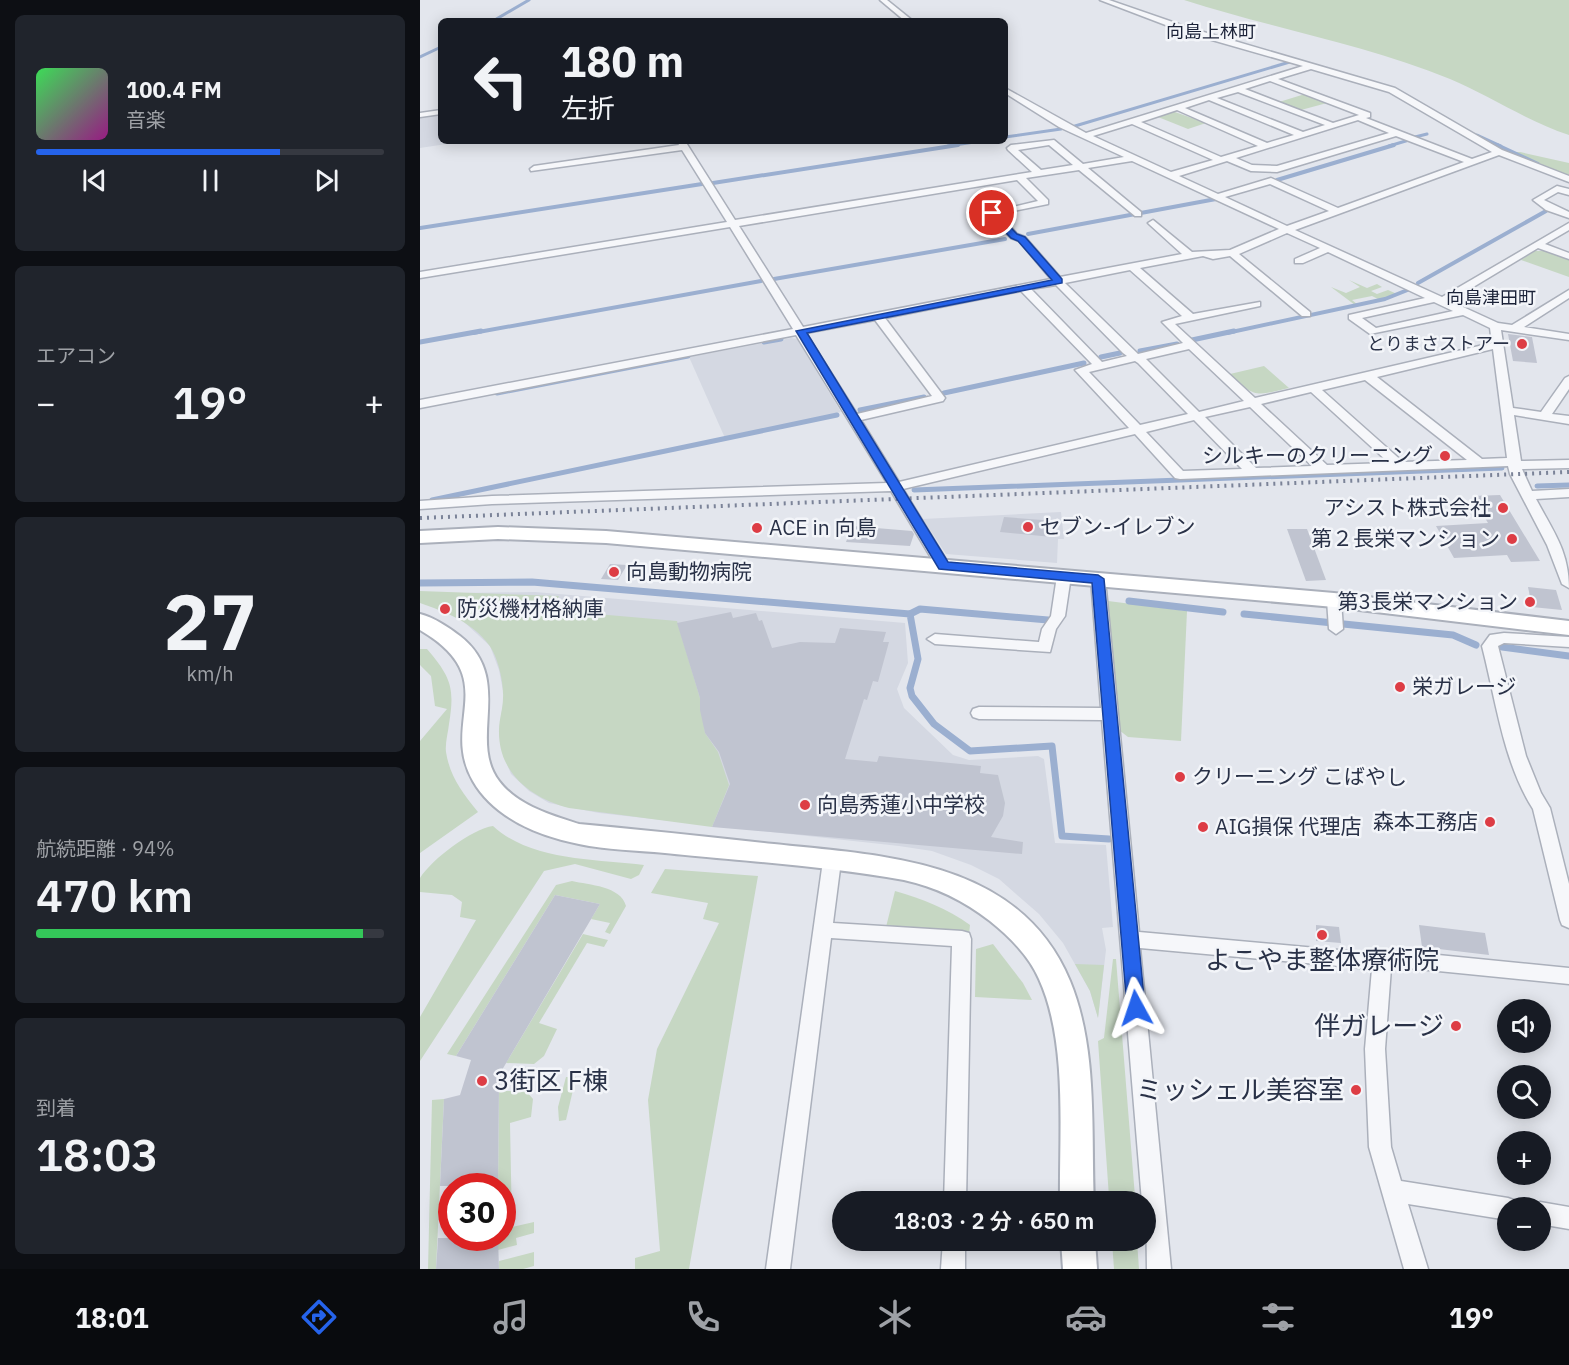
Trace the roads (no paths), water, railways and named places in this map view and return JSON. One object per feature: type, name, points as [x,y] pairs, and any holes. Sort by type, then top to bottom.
[{"type":"street","points":[[883,0],[905,18]]},
{"type":"street","points":[[1103,0],[1187,30],[1392,90],[1500,152],[1569,178]]},
{"type":"street","points":[[1086,136],[1313,66]]},
{"type":"street","points":[[1172,175],[1367,115],[1271,79]]},
{"type":"street","points":[[1238,89],[1334,126]]},
{"type":"street","points":[[1008,92],[1041,114],[1086,136],[1220,196],[1495,326],[1516,327],[1569,337]]},
{"type":"street","points":[[1210,98],[1303,135]]},
{"type":"street","points":[[1178,108],[1266,146]]},
{"type":"street","points":[[420,114],[438,112]]},
{"type":"street","points":[[1359,118],[1472,162]]},
{"type":"street","points":[[1134,122],[1251,168],[1277,169],[1396,133]]},
{"type":"street","points":[[1039,173],[1011,148],[1051,142],[1083,166],[1138,214]]},
{"type":"street","points":[[534,169],[683,144],[855,418],[943,566]]},
{"type":"street","points":[[420,404],[1190,256],[1232,253],[1288,229],[1500,152]]},
{"type":"street","points":[[420,275],[1133,158]]},
{"type":"street","points":[[1019,177],[1045,202],[992,213],[1014,236],[1022,239],[1058,281],[1134,358],[1142,361],[1194,416],[1253,472]]},
{"type":"street","points":[[1220,196],[1271,181],[1337,211]]},
{"type":"street","points":[[1569,192],[1557,189],[1539,200],[1549,208],[1569,215]]},
{"type":"street","points":[[1153,223],[1190,256]]},
{"type":"street","points":[[1466,311],[1374,332],[1353,317],[1441,299],[1569,226]]},
{"type":"street","points":[[1538,245],[1569,256]]},
{"type":"street","points":[[1299,261],[1329,248]]},
{"type":"street","points":[[1232,253],[1306,314]]},
{"type":"street","points":[[1133,267],[1190,317]]},
{"type":"street","points":[[1024,288],[1100,366]]},
{"type":"street","points":[[1516,327],[1569,293]]},
{"type":"street","points":[[1256,304],[1167,322],[1324,470]]},
{"type":"street","points":[[1396,307],[1417,322]]},
{"type":"street","points":[[855,418],[939,398],[878,316]]},
{"type":"street","points":[[1495,326],[1518,479],[1554,545],[1569,585]]},
{"type":"street","points":[[1191,345],[1081,370],[1180,475],[1515,463],[1569,464]]},
{"type":"street","points":[[420,505],[492,500],[895,487],[1497,345]]},
{"type":"street","points":[[1367,375],[1481,465]]},
{"type":"street","points":[[1545,416],[1569,380]]},
{"type":"street","points":[[1312,387],[1401,467]]},
{"type":"street","points":[[1508,411],[1569,420]]},
{"type":"street","points":[[1528,495],[1569,493]]},
{"type":"street","points":[[420,537],[558,534],[1098,579],[1335,617],[1569,628]]},
{"type":"street","points":[[1554,545],[1569,548]]},
{"type":"street","points":[[935,639],[1045,648],[1049,629],[1058,616],[1064,576]]},
{"type":"street","points":[[1098,579],[1159,1269]]},
{"type":"street","points":[[420,621],[455,645],[471,663],[477,698],[474,745],[482,777],[506,804],[540,820],[579,834],[907,869],[964,890],[1011,923],[1042,958],[1055,981],[1070,1041],[1077,1191]]},
{"type":"street","points":[[1569,642],[1503,638],[1495,639],[1490,646],[1519,756],[1533,799],[1541,808],[1569,920]]},
{"type":"street","points":[[979,713],[1109,714]]},
{"type":"street","points":[[778,1269],[821,930],[832,861]]},
{"type":"street","points":[[821,930],[962,939],[955,1191]]},
{"type":"street","points":[[1131,939],[1382,962],[1398,959],[1569,976]]},
{"type":"street","points":[[1382,962],[1375,1048],[1380,1147],[1416,1269]]},
{"type":"street","points":[[1393,1191],[1497,1207]]},
{"type":"street","points":[[1551,1216],[1569,1218]]},
{"type":"street","points":[[953,1269],[954,1251]]},
{"type":"street","points":[[1079,1251],[1080,1269]]},
{"type":"waterway","points":[[498,18],[529,0]]},
{"type":"waterway","points":[[420,57],[438,48]]},
{"type":"waterway","points":[[1075,126],[1293,61]]},
{"type":"waterway","points":[[1008,137],[1061,129]]},
{"type":"waterway","points":[[1415,137],[1427,134]]},
{"type":"waterway","points":[[1477,135],[1501,146]]},
{"type":"waterway","points":[[1389,146],[1409,140]]},
{"type":"waterway","points":[[948,146],[961,144]]},
{"type":"waterway","points":[[713,183],[958,145]]},
{"type":"waterway","points":[[1277,180],[1394,145]]},
{"type":"waterway","points":[[1497,145],[1538,164]]},
{"type":"waterway","points":[[420,228],[702,184]]},
{"type":"waterway","points":[[1028,234],[1216,199]]},
{"type":"waterway","points":[[1418,283],[1546,211]]},
{"type":"waterway","points":[[774,279],[1005,239]]},
{"type":"waterway","points":[[473,333],[761,281]]},
{"type":"waterway","points":[[1227,333],[1385,299],[1410,289]]},
{"type":"waterway","points":[[420,342],[481,331]]},
{"type":"waterway","points":[[1192,340],[1234,331]]},
{"type":"waterway","points":[[764,342],[781,339]]},
{"type":"waterway","points":[[1140,351],[1177,344]]},
{"type":"waterway","points":[[1101,357],[1120,353]]},
{"type":"waterway","points":[[497,393],[688,356]]},
{"type":"waterway","points":[[944,393],[1084,363]]},
{"type":"waterway","points":[[860,410],[924,397]]},
{"type":"waterway","points":[[432,500],[837,415]]},
{"type":"waterway","points":[[914,490],[1502,468]]},
{"type":"waterway","points":[[1537,486],[1569,485]]},
{"type":"waterway","points":[[420,583],[532,582],[910,614]]},
{"type":"waterway","points":[[1129,601],[1223,612]]},
{"type":"waterway","points":[[910,614],[920,609],[1048,620]]},
{"type":"waterway","points":[[910,614],[918,659],[910,688],[912,696],[934,724],[970,751],[1052,746],[1062,836],[1109,839]]},
{"type":"waterway","points":[[1244,614],[1453,635],[1476,645]]},
{"type":"waterway","points":[[1502,647],[1569,656]]},
{"type":"railway","points":[[420,518],[1569,472]]},
{"type":"place","name":"とりまさストアー","points":[[1522,344]]},
{"type":"place","name":"シルキーのクリーニング","points":[[1445,456]]},
{"type":"place","name":"アシスト株式会社","points":[[1503,508]]},
{"type":"place","name":"セブン-イレブン","points":[[1028,527]]},
{"type":"place","name":"ACE in 向島","points":[[757,528]]},
{"type":"place","name":"第２長栄マンション","points":[[1512,539]]},
{"type":"place","name":"向島動物病院","points":[[614,572]]},
{"type":"place","name":"第3長栄マンション","points":[[1530,602]]},
{"type":"place","name":"防災機材格納庫","points":[[445,609]]},
{"type":"place","name":"栄ガレージ","points":[[1400,687]]},
{"type":"place","name":"クリーニング こばやし","points":[[1180,777]]},
{"type":"place","name":"向島秀蓮小中学校","points":[[805,805]]},
{"type":"place","name":"森本工務店","points":[[1490,822]]},
{"type":"place","name":"AIG損保 代理店","points":[[1203,827]]},
{"type":"place","name":"よこやま整体療術院","points":[[1322,935]]},
{"type":"place","name":"伴ガレージ","points":[[1456,1026]]},
{"type":"place","name":"3街区 F棟","points":[[482,1081]]},
{"type":"place","name":"ミッシェル美容室","points":[[1356,1090]]},
{"type":"district","name":"向島上林町","points":[[1211,32]]},
{"type":"district","name":"向島津田町","points":[[1491,298]]}]
